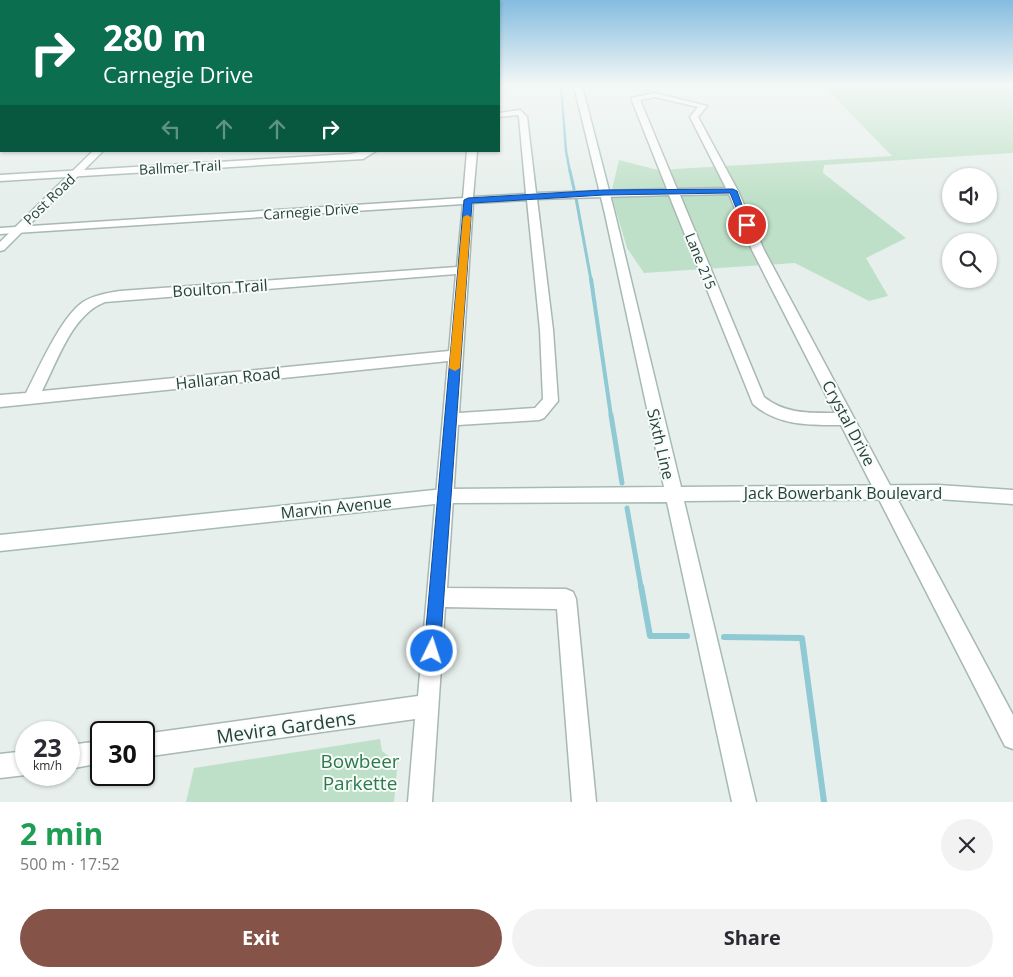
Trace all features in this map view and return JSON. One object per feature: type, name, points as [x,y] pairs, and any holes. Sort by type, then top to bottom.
[{"type":"street","points":[[451,419],[539,414],[552,401],[549,347],[530,196],[524,123]]},
{"type":"street","name":"Sixth Line","points":[[587,123],[744,802]]},
{"type":"street","name":"Lane 215","points":[[645,123],[752,391],[758,400],[764,408],[783,417],[846,420]]},
{"type":"street","name":"Crystal Drive","points":[[697,123],[733,191],[758,250],[1013,738]]},
{"type":"street","name":"Post Road","points":[[0,248],[98,152]]},
{"type":"street","name":"Ballmer Trail","points":[[0,178],[350,157],[363,156],[370,152]]},
{"type":"street","points":[[420,802],[472,152]]},
{"type":"street","name":"Carnegie Drive","points":[[0,231],[530,196],[604,192],[733,191]]},
{"type":"street","name":"Boulton Trail","points":[[31,398],[74,322],[84,308],[100,298],[462,270]]},
{"type":"street","name":"Hallaran Road","points":[[0,402],[456,355]]},
{"type":"street","name":"Jack Bowerbank Boulevard","points":[[673,495],[938,492],[1013,497]]},
{"type":"street","name":"Marvin Avenue","points":[[0,543],[444,496],[673,495]]},
{"type":"street","points":[[436,597],[566,599],[584,802]]},
{"type":"street","name":"Mevira Gardens","points":[[155,744],[428,706]]},
{"type":"street","points":[[0,766],[15,764]]},
{"type":"green space","points":[[860,123],[1013,123],[1013,153],[824,165],[823,173],[906,238],[866,258],[888,296],[869,301],[795,263],[644,273],[627,248],[611,194],[619,160],[658,170],[892,156]]},
{"type":"green space","name":"Bowbeer Parkette","points":[[380,739],[382,751],[391,758],[398,759],[394,802],[186,802],[194,768]]},
{"type":"waterway","points":[[564,123],[570,172]]},
{"type":"waterway","points":[[570,171],[574,189]]},
{"type":"waterway","points":[[576,198],[591,280]]},
{"type":"waterway","points":[[591,279],[611,416]]},
{"type":"waterway","points":[[611,415],[622,483]]},
{"type":"waterway","points":[[627,508],[641,587]]},
{"type":"waterway","points":[[641,586],[650,636],[687,636]]},
{"type":"waterway","points":[[724,637],[802,638],[824,802]]},
{"type":"slow traffic","points":[[455,368],[467,217]]},
{"type":"route","points":[[432,651],[468,200],[604,192],[733,191],[747,225]]}]
